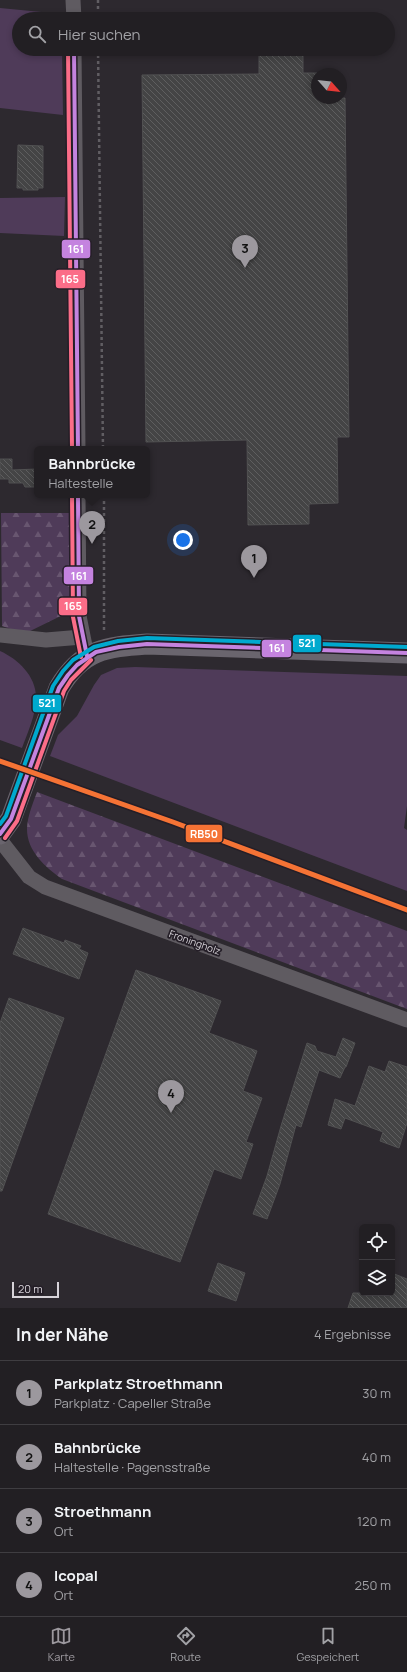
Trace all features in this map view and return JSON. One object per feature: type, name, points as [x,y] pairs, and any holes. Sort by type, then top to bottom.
[{"type":"street","points":[[73,0],[74,12]]},
{"type":"street","points":[[74,56],[78,446]]},
{"type":"street","points":[[0,834],[11,819],[59,688],[85,646],[79,616],[78,498]]},
{"type":"street","points":[[0,635],[46,640],[85,646],[100,650],[147,644],[407,653]]},
{"type":"street","name":"Froningholz","points":[[0,840],[29,877],[45,887],[407,1020]]},
{"type":"path","points":[[98,0],[98,12]]},
{"type":"path","points":[[98,56],[103,446]]},
{"type":"green space","points":[[0,8],[41,12],[12,12],[12,56],[62,56],[63,115],[0,108]]},
{"type":"green space","points":[[65,197],[64,236],[0,233],[0,198]]},
{"type":"green space","points":[[1,513],[69,513],[71,611],[24,634],[2,626]]},
{"type":"green space","points":[[0,651],[7,654],[25,669],[33,682],[35,689],[35,709],[22,748],[0,740]]},
{"type":"green space","points":[[135,667],[407,676],[407,806],[404,828],[407,830],[407,891],[50,756],[58,735],[77,716],[101,675],[117,668]]},
{"type":"green space","points":[[37,792],[407,931],[407,1009],[62,879],[43,864],[30,844],[27,829],[28,820]]},
{"type":"building","points":[[259,56],[303,56],[303,73],[311,73],[311,104],[345,104],[349,437],[337,437],[338,503],[309,504],[309,524],[248,525],[247,440],[146,442],[142,75],[259,74]]},
{"type":"building","points":[[18,145],[43,146],[43,188],[38,188],[38,190],[23,190],[23,188],[17,188]]},
{"type":"building","points":[[0,459],[12,459],[12,470],[34,469],[34,487],[25,487],[23,483],[9,483],[9,479],[0,479]]},
{"type":"building","points":[[23,928],[64,943],[65,940],[81,946],[79,949],[88,953],[79,979],[13,954]]},
{"type":"building","points":[[136,970],[221,1001],[209,1033],[257,1051],[243,1091],[262,1098],[246,1142],[253,1144],[241,1179],[214,1169],[180,1262],[48,1214]]},
{"type":"building","points":[[9,998],[64,1018],[2,1191],[0,1191],[0,1023]]},
{"type":"building","points":[[343,1038],[355,1043],[346,1067],[340,1078],[319,1070],[301,1127],[296,1125],[280,1184],[267,1219],[253,1214],[267,1176],[307,1043],[315,1046],[317,1051],[336,1057]]},
{"type":"building","points":[[389,1061],[407,1067],[407,1123],[399,1148],[380,1141],[383,1132],[345,1118],[341,1129],[328,1125],[335,1099],[355,1106],[369,1066],[385,1072]]},
{"type":"building","points":[[218,1263],[245,1273],[236,1301],[208,1291]]},
{"type":"building","points":[[395,1274],[407,1279],[407,1308],[348,1308],[353,1293],[359,1293],[359,1296],[395,1296]]},
{"type":"transit line","name":"165","points":[[68,56],[72,446]]},
{"type":"transit line","name":"161","points":[[74,56],[78,446]]},
{"type":"transit line","name":"165","points":[[72,498],[73,617],[81,657]]},
{"type":"transit line","name":"161","points":[[78,498],[79,616],[87,656]]},
{"type":"transit line","name":"521","points":[[0,824],[6,816],[53,686],[63,671],[73,660],[94,647],[118,641],[147,638],[407,647]]},
{"type":"transit line","name":"161","points":[[0,834],[11,819],[59,688],[77,665],[96,652],[119,647],[147,644],[407,653]]},
{"type":"transit line","name":"165","points":[[5,838],[17,821],[64,691],[71,680],[91,660]]},
{"type":"transit line","name":"RB50","points":[[0,761],[173,822],[407,910]]},
{"type":"place","name":"Stroethmann","points":[[245,268]]},
{"type":"place","name":"Bahnbrücke","points":[[92,544]]},
{"type":"place","name":"Parkplatz Stroethmann","points":[[254,578]]},
{"type":"place","name":"Icopal","points":[[171,1113]]}]
